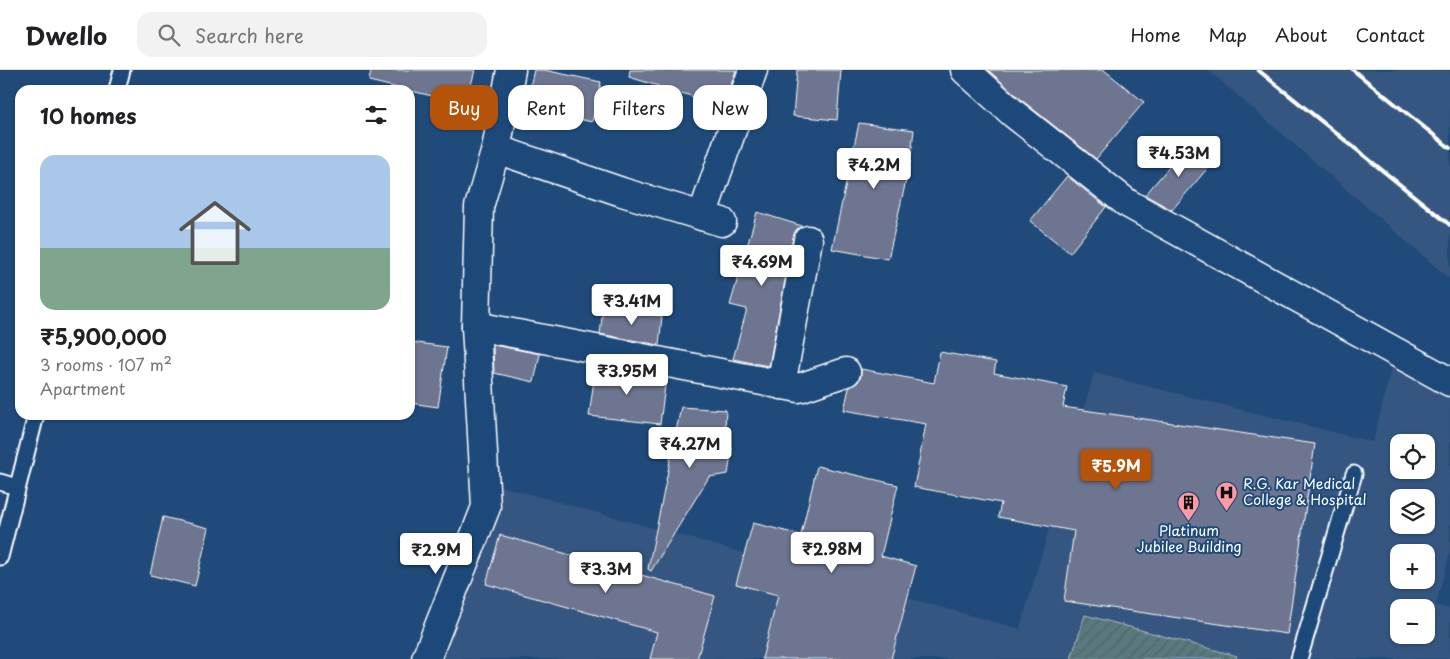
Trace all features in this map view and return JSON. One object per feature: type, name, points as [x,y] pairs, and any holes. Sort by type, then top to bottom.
[{"type":"street","points":[[426,659],[486,507],[476,326],[478,207],[496,149],[511,70]]},
{"type":"street","points":[[496,149],[622,192],[712,219],[752,70]]},
{"type":"street","points":[[965,70],[1014,114],[1127,204],[1450,382]]},
{"type":"street","points":[[781,385],[808,240]]},
{"type":"street","points":[[476,326],[799,388],[846,372]]},
{"type":"lane","points":[[118,85],[122,70]]},
{"type":"lane","points":[[0,557],[35,420]]},
{"type":"lane","points":[[1299,659],[1354,474]]},
{"type":"lane","points":[[0,482],[17,487]]},
{"type":"shaded area","points":[[1208,70],[1450,70],[1450,279]]},
{"type":"shaded area","name":"R.G. Kar Medical College & Hospital","points":[[1394,357],[1450,388],[1450,553],[1436,605],[1450,609],[1450,659],[436,659],[492,534],[497,485],[1020,629],[1094,373],[1373,442]]},
{"type":"green space","points":[[1085,615],[1237,656],[1236,659],[1071,659]]},
{"type":"building","points":[[371,70],[475,70],[471,85],[430,85],[430,95],[415,92],[415,85],[386,85],[369,81]]},
{"type":"building","points":[[534,70],[544,70],[601,82],[600,85],[594,85],[594,113],[592,122],[584,120],[584,85],[530,85]]},
{"type":"building","points":[[630,70],[736,70],[731,85],[693,85],[693,97],[683,93],[683,85],[655,85],[629,77]]},
{"type":"building","points":[[797,70],[841,70],[837,120],[793,116]]},
{"type":"building","points":[[988,70],[1104,70],[1144,102],[1096,159],[1024,102]]},
{"type":"building","points":[[859,123],[914,130],[910,163],[888,259],[832,249]]},
{"type":"building","points":[[1189,144],[1212,163],[1172,210],[1145,195]]},
{"type":"building","points":[[1067,176],[1106,207],[1070,253],[1030,221]]},
{"type":"building","points":[[757,212],[802,226],[796,230],[793,237],[769,366],[733,359],[747,309],[730,305]]},
{"type":"building","points":[[603,309],[662,316],[659,345],[600,334]]},
{"type":"building","points":[[415,343],[447,347],[438,407],[415,404]]},
{"type":"building","points":[[493,345],[540,354],[534,382],[494,373]]},
{"type":"building","name":"Platinum Jubilee Building","points":[[940,352],[996,362],[994,373],[1067,387],[1063,407],[1315,444],[1287,634],[1064,601],[1074,531],[998,517],[1001,503],[914,487],[926,424],[844,410],[849,388],[858,382],[861,376],[861,369],[934,383]]},
{"type":"building","points":[[596,365],[666,378],[660,424],[589,416]]},
{"type":"building","points":[[681,407],[726,410],[724,447],[732,448],[728,474],[709,477],[651,571],[648,569]]},
{"type":"building","points":[[817,466],[898,485],[881,556],[916,566],[891,659],[762,659],[778,595],[736,584],[753,523],[801,535]]},
{"type":"building","points":[[163,517],[209,528],[195,586],[150,575]]},
{"type":"building","points":[[500,535],[715,596],[697,659],[650,659],[657,632],[486,584]]},
{"type":"railway","points":[[1258,70],[1450,225]]},
{"type":"railway","points":[[1353,70],[1450,148]]},
{"type":"place","name":"R.G. Kar Medical College & Hospital","points":[[1227,511]]},
{"type":"place","name":"Platinum Jubilee Building","points":[[1189,522]]}]
